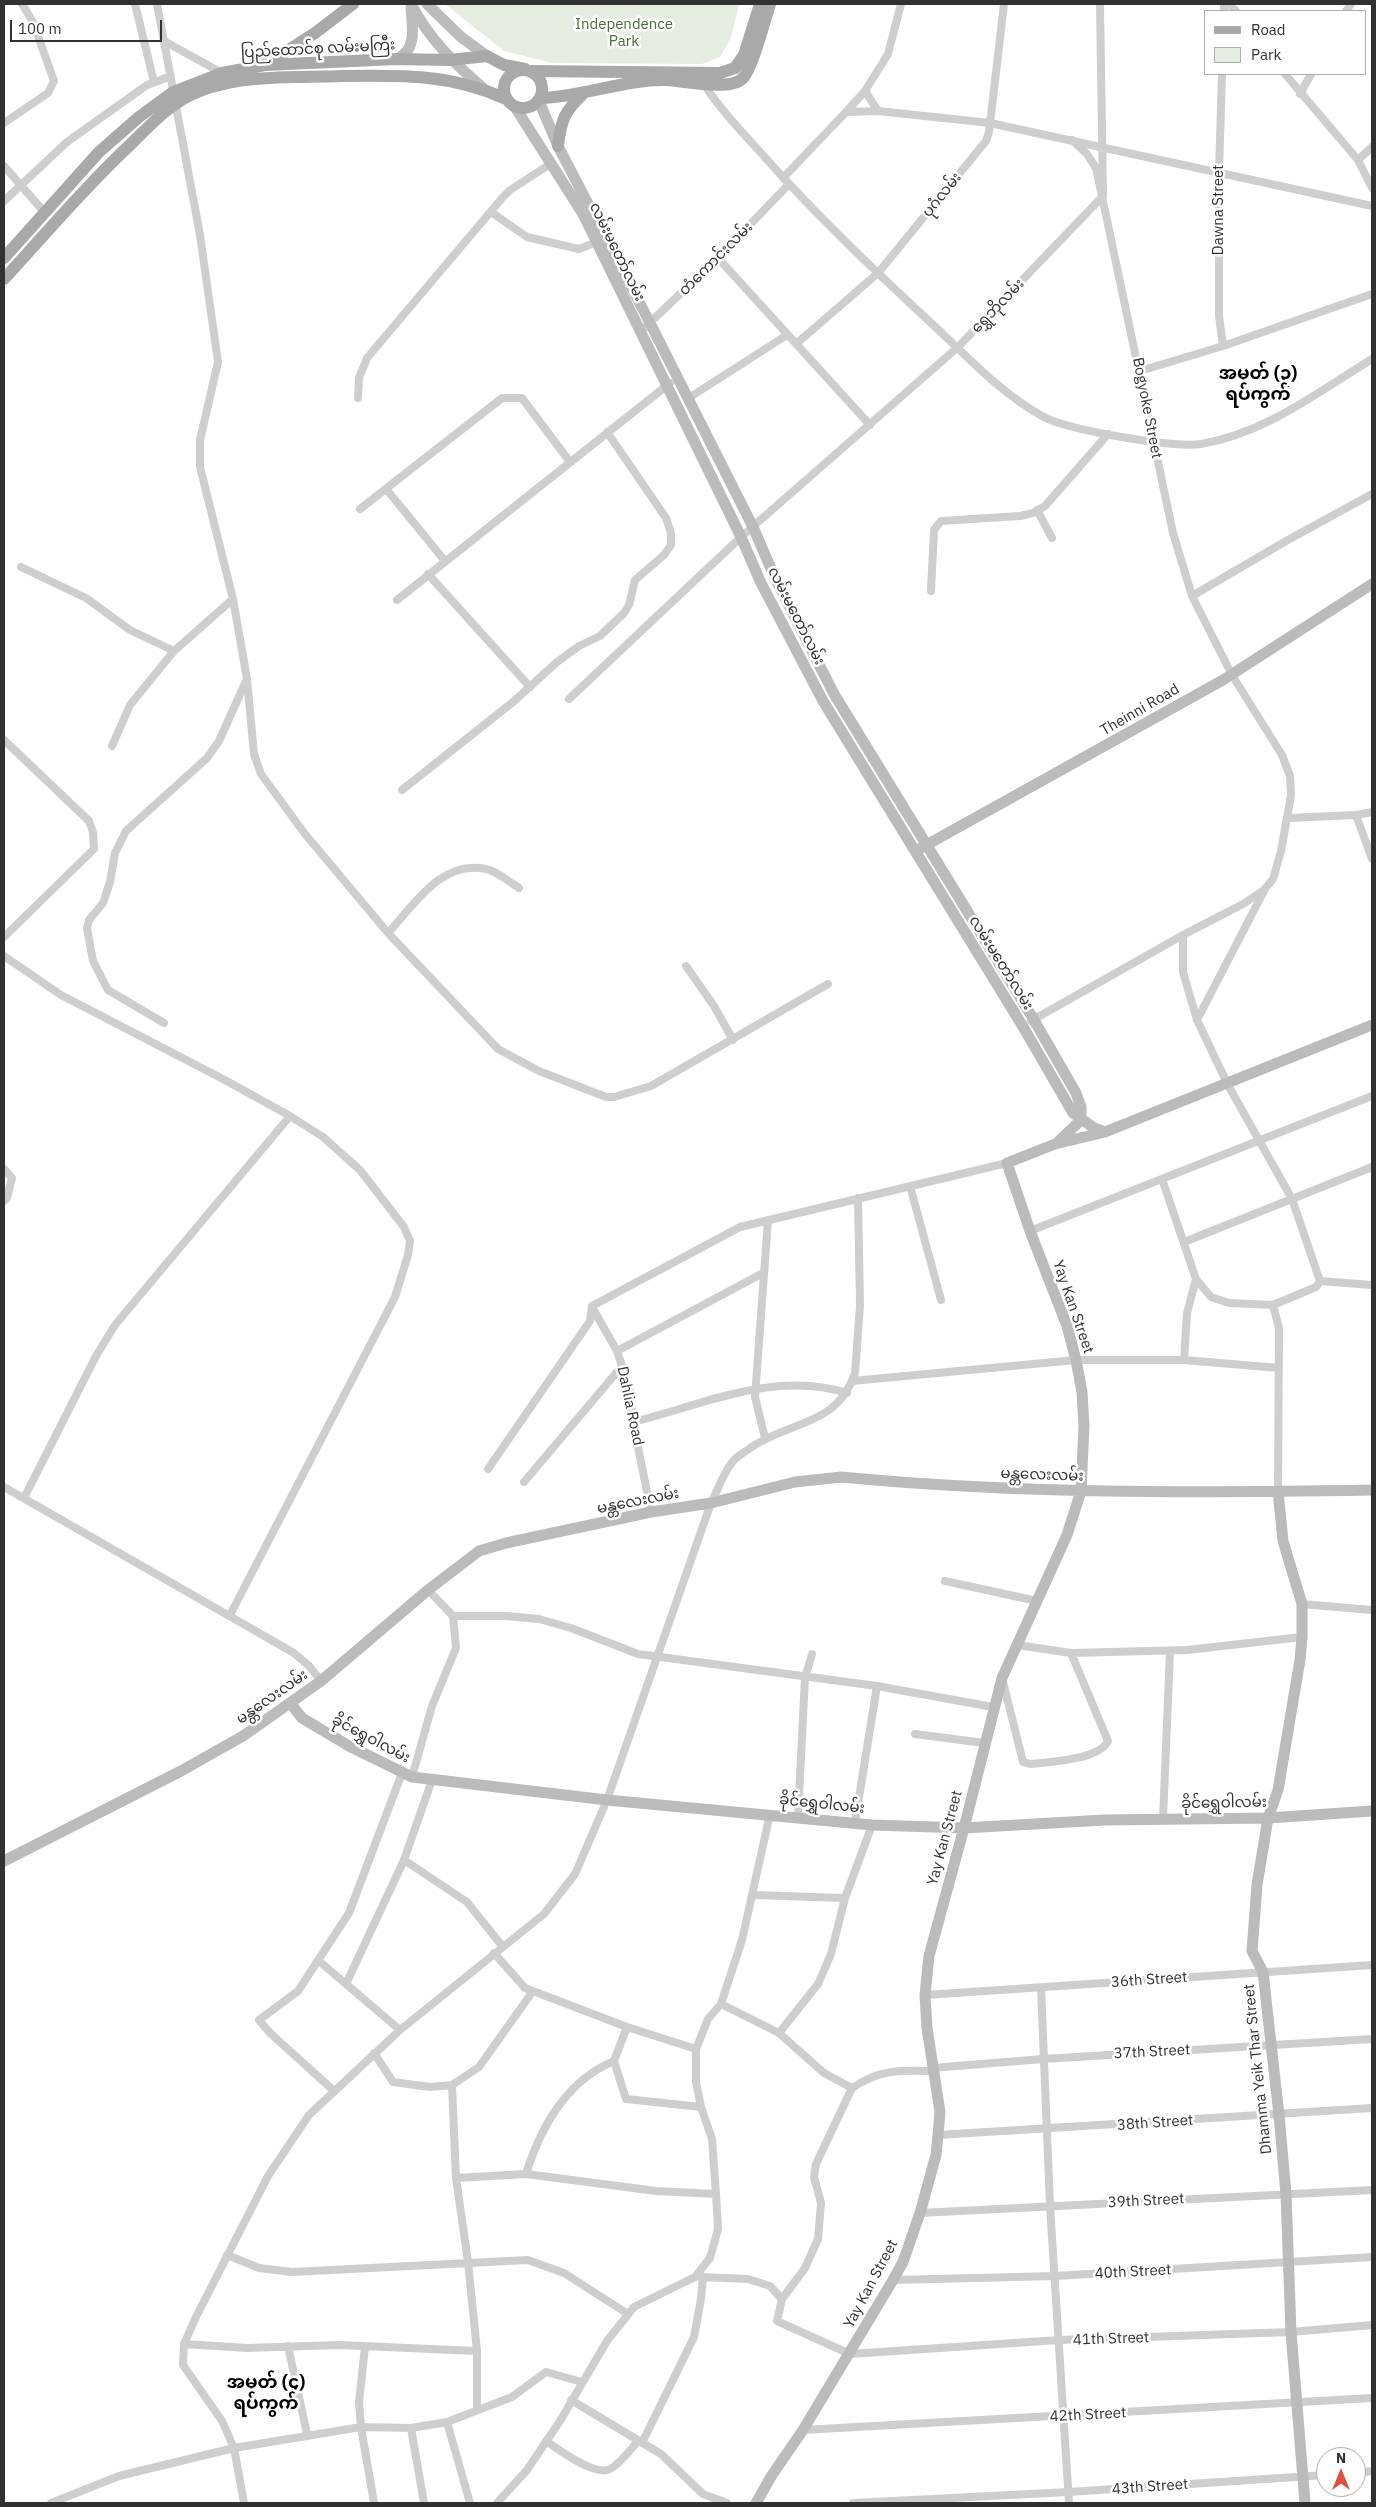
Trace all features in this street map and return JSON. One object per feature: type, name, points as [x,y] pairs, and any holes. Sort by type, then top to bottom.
[{"type":"main road","points":[[265,65],[315,33],[354,4]]},
{"type":"main road","points":[[397,60],[407,55],[411,48],[411,4]]},
{"type":"main road","points":[[411,4],[423,26],[450,60],[484,89]]},
{"type":"main road","points":[[427,4],[461,37],[488,56],[504,65],[528,70],[541,81],[540,100]]},
{"type":"main road","points":[[760,4],[744,55],[735,68],[720,73],[702,77],[664,80],[540,100],[528,108],[511,103],[503,86],[505,80],[514,71],[528,70],[702,77],[728,85],[742,80],[750,67],[770,4]]},
{"type":"main road","name":"ပြည်ထောင်စု လမ်းမကြီး","points":[[4,258],[99,152],[139,117],[222,73],[265,65],[450,60],[488,56]]},
{"type":"main road","name":"ပြည်ထောင်စု လမ်းမကြီး","points":[[4,278],[96,176],[175,97],[228,83],[260,79],[384,75],[452,80],[484,89],[511,103]]},
{"type":"main road","points":[[558,146],[561,122],[564,115],[568,108],[584,93]]},
{"type":"main road","name":"လမ်းမတော်လမ်း","points":[[540,100],[558,146],[650,323],[834,694],[1034,1020],[1076,1093],[1081,1107],[1081,1120]]},
{"type":"main road","name":"လမ်းမတော်လမ်း","points":[[511,103],[552,163],[583,214],[741,536],[761,583],[823,701],[1022,1025],[1073,1113],[1081,1120]]},
{"type":"main road","name":"Theinni Road","points":[[915,851],[1092,755],[1232,675],[1372,584]]},
{"type":"main road","points":[[782,624],[795,618]]},
{"type":"main road","points":[[848,742],[859,734]]},
{"type":"main road","points":[[1008,1162],[1055,1144],[1105,1132],[1228,1085],[1372,1025]]},
{"type":"main road","points":[[1055,1144],[1081,1120],[1105,1132]]},
{"type":"main road","name":"Yay Kan Street","points":[[756,2503],[850,2354],[893,2280],[903,2262],[920,2213],[936,2155],[940,2112],[933,2070],[926,1995],[929,1956],[1002,1678],[1067,1535],[1081,1491],[1084,1426],[1082,1392],[1076,1360],[1067,1326],[1030,1232],[1008,1162]]},
{"type":"main road","name":"မန္တလေးလမ်း","points":[[4,1861],[181,1771],[243,1736],[291,1704],[321,1681],[428,1590],[479,1551],[506,1543],[651,1512],[711,1503],[795,1482],[841,1477],[992,1488],[1081,1491],[1372,1490]]},
{"type":"main road","name":"Dhamma Yeik Thar Street","points":[[1278,1491],[1284,1541],[1302,1604],[1302,1637],[1300,1660],[1278,1790],[1268,1818],[1257,1886],[1252,1951],[1263,1972],[1273,2045],[1286,2194],[1291,2332],[1305,2503]]},
{"type":"main road","name":"ခိုင်ရွှေဝါလမ်း","points":[[291,1704],[302,1718],[407,1775],[432,1780],[607,1800],[798,1816],[872,1825],[964,1828],[1105,1820],[1268,1818],[1372,1811]]},
{"type":"street","points":[[4,123],[48,93],[53,86],[54,80],[33,22],[22,4]]},
{"type":"street","points":[[135,4],[154,82]]},
{"type":"street","points":[[157,4],[175,97],[218,362],[200,440],[200,467],[233,599],[247,679],[254,754],[261,774],[305,834],[388,933],[498,1049],[539,1072],[606,1097],[614,1097],[651,1086],[828,984]]},
{"type":"street","name":"တံကောင်းလမ်း","points":[[640,332],[718,258],[865,91],[888,54],[901,4]]},
{"type":"street","name":"ပုဂံလမ်း","points":[[796,344],[878,273],[986,141],[990,123],[1004,4]]},
{"type":"street","points":[[1100,4],[1104,148],[1103,196]]},
{"type":"street","points":[[164,41],[222,73]]},
{"type":"street","name":"Dawna Street","points":[[1222,75],[1219,172],[1219,316],[1223,346]]},
{"type":"street","points":[[1286,75],[1358,160],[1372,188]]},
{"type":"street","points":[[1300,94],[1310,75]]},
{"type":"street","points":[[4,201],[67,142],[154,82],[171,76]]},
{"type":"street","points":[[702,77],[722,108],[786,181],[878,273],[1009,396],[1044,418],[1108,434],[1154,442],[1199,444],[1227,438],[1246,431],[1304,403],[1372,359]]},
{"type":"street","points":[[865,91],[878,111]]},
{"type":"street","points":[[846,112],[878,111],[990,123],[1372,206]]},
{"type":"street","name":"Bogyoke Street","points":[[1072,140],[1087,154],[1096,168],[1173,533],[1192,596],[1232,675],[1282,755],[1290,786],[1289,818],[1273,879],[1264,890],[1240,934],[1197,1020]]},
{"type":"street","points":[[1358,160],[1372,147]]},
{"type":"street","points":[[358,398],[359,378],[367,358],[510,190],[552,163]]},
{"type":"street","points":[[4,166],[45,213]]},
{"type":"street","name":"ရွှေဘိုလမ်း","points":[[569,700],[741,536],[958,347],[1103,196]]},
{"type":"street","points":[[491,212],[527,237],[580,249],[597,242]]},
{"type":"street","points":[[718,258],[870,425]]},
{"type":"street","points":[[1140,371],[1223,346],[1372,294]]},
{"type":"street","points":[[687,399],[787,335]]},
{"type":"street","points":[[397,600],[677,378]]},
{"type":"street","points":[[360,509],[387,490],[453,434],[502,398],[522,398],[570,462]]},
{"type":"street","points":[[402,790],[530,687],[571,651],[600,636],[624,613],[629,605],[635,580],[664,555],[671,545],[671,533],[666,518],[608,432]]},
{"type":"street","points":[[931,591],[934,530],[937,523],[941,521],[1020,516],[1045,506],[1108,434]]},
{"type":"street","points":[[387,490],[445,561]]},
{"type":"street","points":[[1192,596],[1286,541],[1372,494]]},
{"type":"street","points":[[1037,510],[1052,538]]},
{"type":"street","points":[[21,567],[86,598],[130,630],[174,651]]},
{"type":"street","points":[[428,574],[530,687]]},
{"type":"street","points":[[112,746],[130,705],[174,651],[233,599]]},
{"type":"street","points":[[164,1023],[108,990],[93,962],[87,928],[89,920],[103,903],[120,840],[126,832],[207,758],[223,733],[247,679]]},
{"type":"street","points":[[4,740],[89,821],[93,832],[94,849],[4,937]]},
{"type":"street","points":[[1289,818],[1356,816],[1372,812]]},
{"type":"street","points":[[1356,816],[1372,859]]},
{"type":"street","points":[[388,933],[436,881],[457,869],[488,869],[519,888]]},
{"type":"street","points":[[1022,1025],[1183,935],[1243,904],[1264,890]]},
{"type":"street","points":[[1183,935],[1183,972],[1197,1020],[1228,1085],[1292,1199],[1320,1281]]},
{"type":"street","points":[[4,956],[61,995],[290,1116],[323,1137],[360,1170],[404,1227],[410,1241],[408,1255],[395,1297],[230,1615]]},
{"type":"street","points":[[686,966],[714,1006],[733,1040]]},
{"type":"street","points":[[1030,1232],[1372,1096]]},
{"type":"street","points":[[24,1498],[96,1356],[115,1325],[290,1116]]},
{"type":"street","points":[[488,1469],[590,1321],[592,1306],[740,1227],[1008,1162]]},
{"type":"street","points":[[1184,1242],[1372,1167]]},
{"type":"street","points":[[4,1169],[12,1178],[7,1198],[4,1201]]},
{"type":"street","points":[[1162,1179],[1196,1279],[1211,1297],[1229,1303],[1273,1305],[1316,1287],[1320,1281]]},
{"type":"street","points":[[910,1186],[941,1300]]},
{"type":"street","points":[[244,2503],[234,2448],[222,2421],[183,2365],[184,2344],[268,2176],[309,2116],[374,2052],[544,1914],[575,1874],[607,1800],[711,1503],[734,1460],[765,1438],[817,1418],[840,1402],[852,1381],[855,1373],[860,1305],[858,1198]]},
{"type":"street","points":[[765,1438],[755,1397],[762,1273],[768,1220]]},
{"type":"street","points":[[617,1350],[762,1273]]},
{"type":"street","points":[[1184,1360],[1187,1313],[1196,1279]]},
{"type":"street","points":[[1320,1281],[1372,1285]]},
{"type":"street","points":[[1273,1305],[1279,1328],[1278,1491]]},
{"type":"street","name":"Dahlia Road","points":[[592,1306],[617,1350],[630,1391],[633,1422],[651,1512]]},
{"type":"street","points":[[852,1381],[947,1370],[1076,1360],[1184,1360],[1279,1368]]},
{"type":"street","points":[[524,1482],[622,1366]]},
{"type":"street","points":[[633,1422],[678,1411],[720,1396],[756,1389],[804,1384],[825,1386],[847,1392]]},
{"type":"street","points":[[4,1487],[294,1653],[309,1666],[321,1681]]},
{"type":"street","points":[[946,1581],[1037,1601]]},
{"type":"street","points":[[334,2090],[269,2032],[259,2020],[298,1991],[349,1913],[407,1775],[432,1706],[456,1648],[453,1616],[428,1590]]},
{"type":"street","points":[[1302,1604],[1372,1610]]},
{"type":"street","points":[[453,1616],[506,1616],[539,1619],[571,1628],[638,1654],[805,1678],[877,1686],[993,1707]]},
{"type":"street","points":[[1018,1645],[1071,1653],[1170,1650],[1302,1637]]},
{"type":"street","points":[[1163,1819],[1170,1650]]},
{"type":"street","points":[[1002,1678],[1023,1762],[1030,1764],[1081,1758],[1104,1746],[1108,1741],[1071,1653]]},
{"type":"street","points":[[798,1816],[805,1678],[812,1654]]},
{"type":"street","points":[[856,1822],[877,1686]]},
{"type":"street","points":[[915,1734],[984,1743]]},
{"type":"street","points":[[346,1984],[404,1860],[432,1780]]},
{"type":"street","points":[[546,2441],[576,2460],[601,2470],[609,2470],[640,2442],[694,2336],[701,2300],[699,2277],[710,2258],[718,2229],[712,2139],[701,2107],[696,2082],[696,2049],[708,2019],[722,2004],[742,1940],[770,1814]]},
{"type":"street","points":[[779,2033],[818,1984],[831,1954],[844,1898],[872,1825]]},
{"type":"street","points":[[404,1860],[467,1902],[503,1947]]},
{"type":"street","points":[[753,1894],[844,1898]]},
{"type":"street","points":[[494,1953],[525,1988],[627,2027],[696,2049]]},
{"type":"street","points":[[319,1961],[400,2030]]},
{"type":"street","name":"36th Street","points":[[926,1995],[1372,1965]]},
{"type":"street","points":[[1041,1988],[1050,2206],[1070,2503]]},
{"type":"street","points":[[374,2052],[394,2082],[430,2087],[452,2085],[479,2067],[533,1991]]},
{"type":"street","points":[[722,2004],[779,2033],[824,2073],[852,2088],[816,2164],[814,2177],[821,2203],[818,2239],[805,2268],[782,2299],[777,2320],[850,2354]]},
{"type":"street","points":[[627,2027],[614,2062],[626,2100],[701,2107]]},
{"type":"street","name":"37th Street","points":[[852,2088],[867,2078],[894,2070],[933,2070],[1043,2059],[1372,2039]]},
{"type":"street","points":[[526,2174],[535,2144],[556,2106],[594,2070],[614,2062]]},
{"type":"street","points":[[452,2085],[456,2178],[468,2262],[477,2351],[477,2410]]},
{"type":"street","name":"38th Street","points":[[938,2135],[1046,2130],[1372,2108]]},
{"type":"street","points":[[456,2178],[526,2174],[656,2190],[716,2194]]},
{"type":"street","name":"39th Street","points":[[920,2213],[1372,2190]]},
{"type":"street","points":[[227,2255],[259,2268],[292,2272],[528,2260],[564,2273],[628,2314]]},
{"type":"street","name":"40th Street","points":[[893,2280],[1056,2276],[1289,2264],[1372,2257]]},
{"type":"street","points":[[497,2503],[526,2470],[582,2382],[634,2306],[699,2277],[748,2279],[770,2286],[782,2299]]},
{"type":"street","name":"41th Street","points":[[850,2354],[1059,2340],[1291,2332],[1372,2325]]},
{"type":"street","points":[[184,2344],[247,2348],[288,2346],[365,2347],[477,2351]]},
{"type":"street","points":[[288,2346],[307,2434]]},
{"type":"street","points":[[365,2347],[359,2402],[361,2427],[374,2503]]},
{"type":"street","points":[[51,2503],[69,2500],[120,2476],[234,2448],[307,2434],[361,2427],[411,2428],[447,2422],[512,2397],[546,2372],[582,2382]]},
{"type":"street","name":"42th Street","points":[[803,2430],[1372,2398]]},
{"type":"street","points":[[571,2400],[660,2454],[703,2494],[727,2503]]},
{"type":"street","points":[[447,2422],[470,2503]]},
{"type":"street","points":[[411,2428],[424,2503]]},
{"type":"street","name":"43th Street","points":[[854,2503],[1069,2492],[1316,2475]]},
{"type":"green space","name":"Independence Park","points":[[445,4],[739,4],[731,38],[720,57],[702,64],[553,63],[504,51]]},
{"type":"district","name":"အမှတ် (၃) ရပ်ကွက်","points":[[1258,384]]},
{"type":"district","name":"အမှတ် (၄) ရပ်ကွက်","points":[[266,2393]]}]
